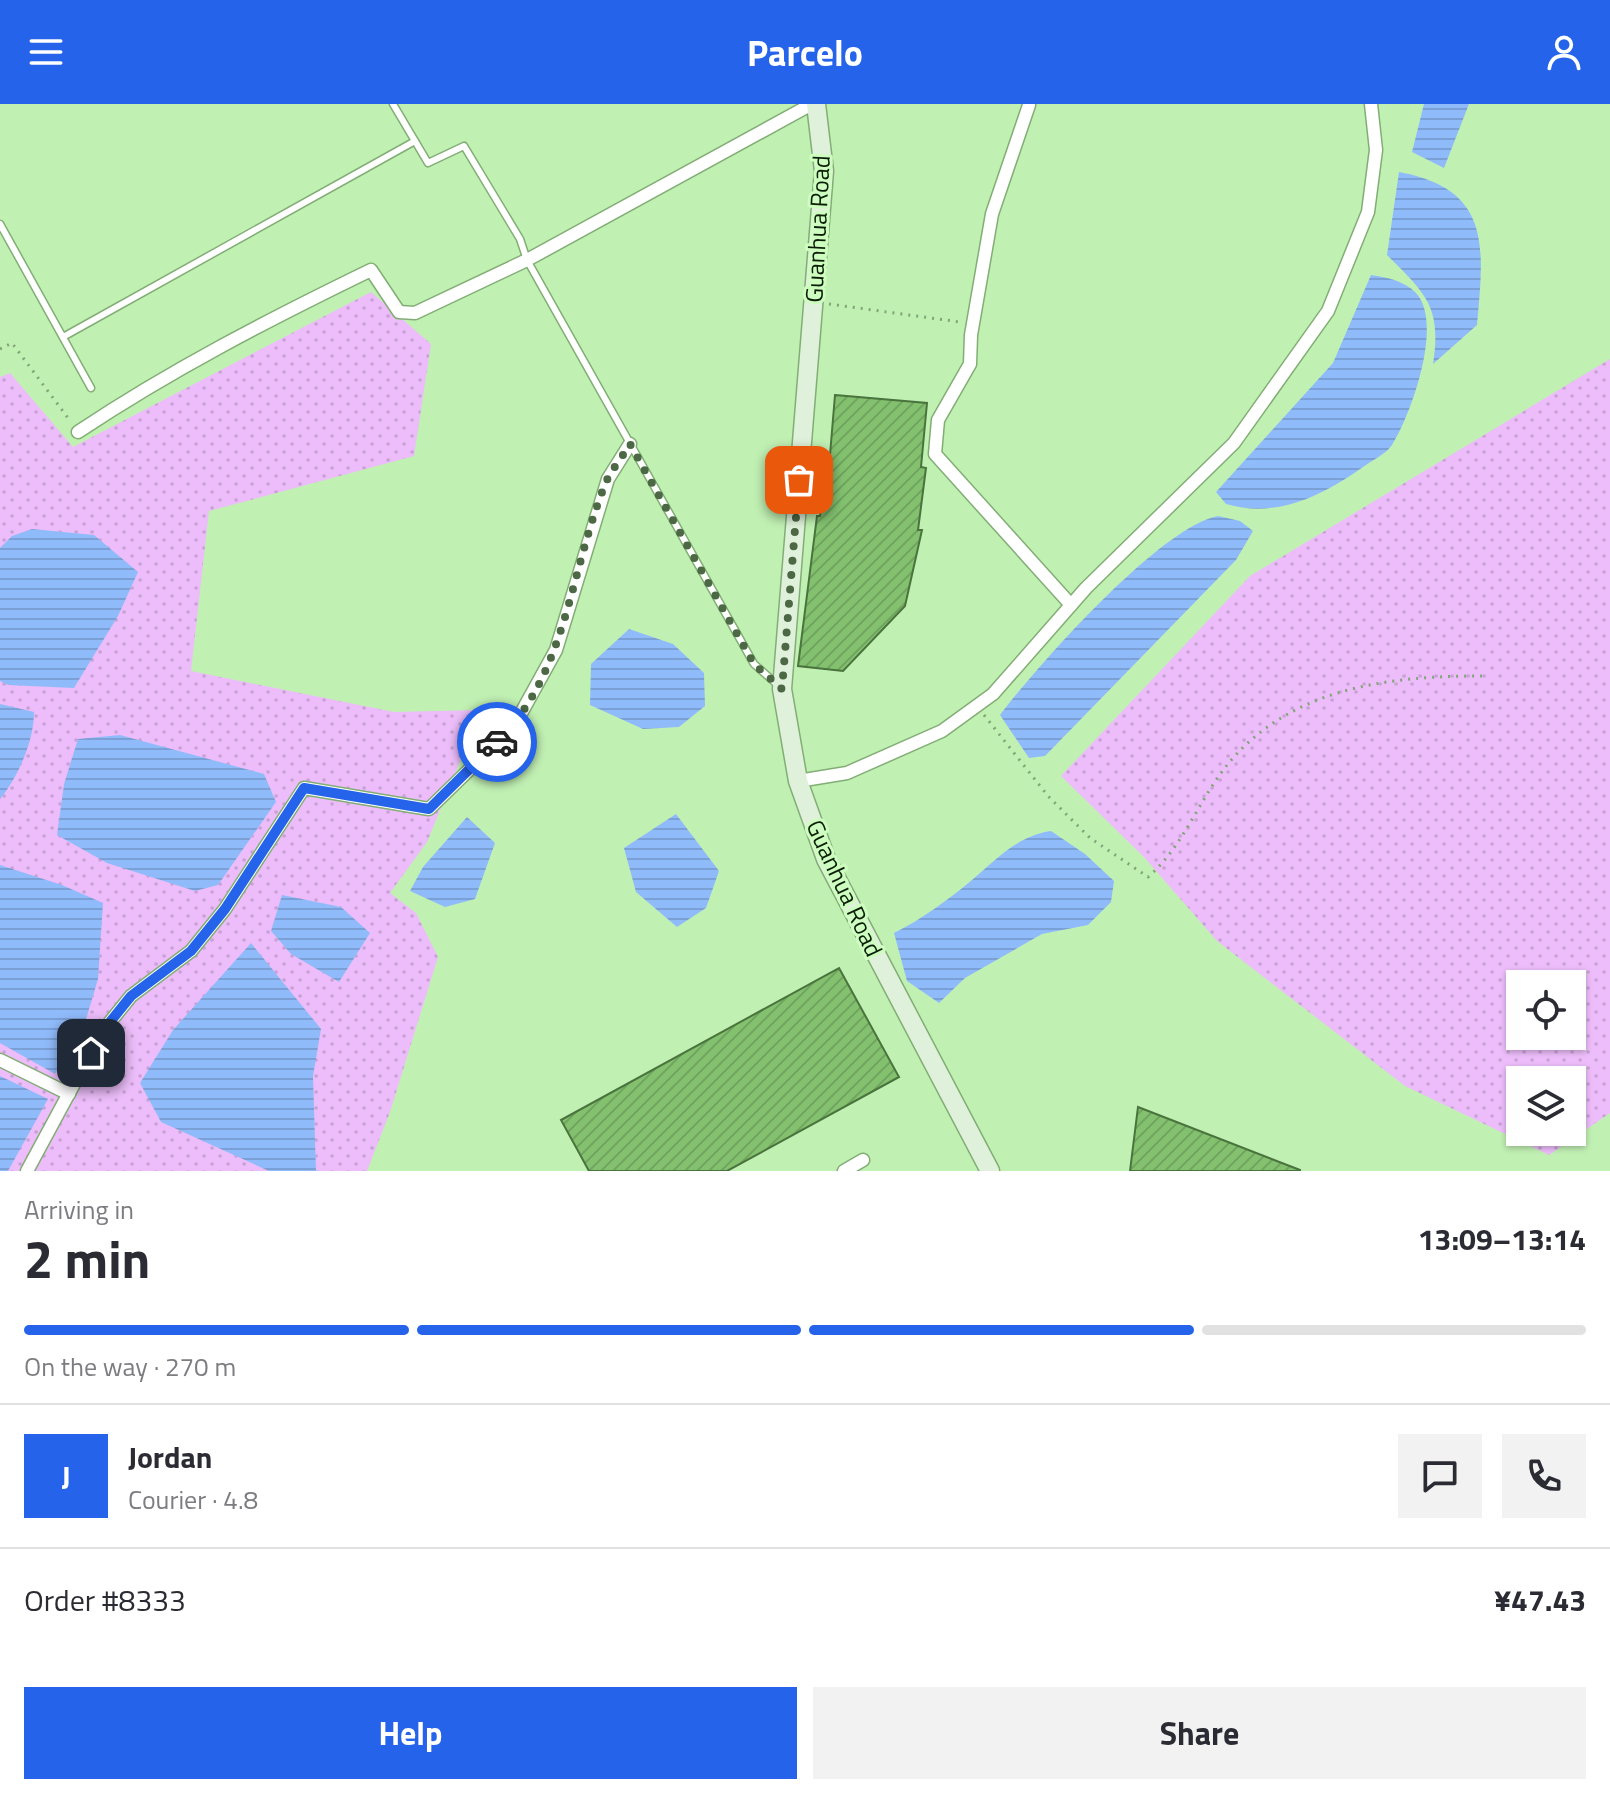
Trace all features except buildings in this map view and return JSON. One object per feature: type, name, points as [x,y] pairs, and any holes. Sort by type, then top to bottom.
[{"type":"main road","name":"Guanhua Road","points":[[814,104],[824,171],[782,689],[798,781],[826,859],[990,1171]]},
{"type":"street","points":[[78,432],[171,373],[275,316],[371,270],[399,312],[415,313],[527,260],[814,104]]},
{"type":"street","points":[[798,781],[847,773],[942,731],[993,694],[1071,605],[1234,443],[1328,311],[1368,212],[1376,150],[1371,104]]},
{"type":"street","points":[[1029,105],[992,214],[973,324],[970,364],[938,420],[935,454],[1071,605]]},
{"type":"street","points":[[27,1171],[102,1032],[131,996],[191,951],[225,909],[304,788],[429,809],[514,726],[556,650],[608,479],[630,444]]},
{"type":"street","points":[[0,1060],[69,1094]]},
{"type":"street","points":[[844,1171],[863,1160]]},
{"type":"lane","points":[[393,104],[428,163],[464,146],[520,239],[527,260],[754,664],[782,689]]},
{"type":"lane","points":[[63,337],[415,141]]},
{"type":"lane","points":[[0,224],[91,388]]},
{"type":"path","points":[[813,301],[973,324]]},
{"type":"path","points":[[0,349],[12,343],[78,432]]},
{"type":"path","points":[[977,706],[1059,806],[1090,838],[1148,877],[1168,859],[1233,758],[1269,725],[1316,700],[1363,685],[1419,676],[1482,676]]},
{"type":"shaded area","points":[[371,292],[431,344],[414,456],[209,511],[191,671],[394,712],[481,710],[427,842],[390,893],[416,913],[438,957],[390,1112],[367,1171],[0,1171],[0,377],[10,373],[73,447]]},
{"type":"shaded area","points":[[1610,359],[1610,1113],[1586,1130],[1586,1066],[1506,1066],[1506,1134],[1405,1086],[1217,941],[1144,857],[1061,776],[1250,576]]},
{"type":"shaded area","points":[[1530,1146],[1562,1146],[1549,1155]]},
{"type":"water","points":[[1424,104],[1469,104],[1444,168],[1412,152]]},
{"type":"water","points":[[1399,172],[1429,180],[1451,192],[1466,207],[1476,226],[1480,247],[1477,325],[1433,364],[1435,328],[1428,302],[1387,255]]},
{"type":"water","points":[[1371,275],[1401,282],[1416,293],[1424,307],[1427,325],[1422,369],[1408,413],[1392,445],[1347,478],[1298,502],[1263,509],[1226,504],[1216,492],[1333,363]]},
{"type":"water","points":[[1218,516],[1240,521],[1253,531],[1236,560],[1045,756],[1029,758],[1000,715],[1070,633],[1133,571],[1193,526]]},
{"type":"water","points":[[32,529],[94,535],[138,572],[118,616],[74,688],[8,685],[0,681],[0,548],[12,536]]},
{"type":"water","points":[[629,629],[673,644],[704,673],[705,706],[679,727],[643,729],[590,705],[591,664]]},
{"type":"water","points":[[0,704],[34,712],[24,758],[0,799]]},
{"type":"water","points":[[120,735],[264,774],[276,802],[218,885],[195,891],[107,863],[57,835],[64,784],[78,739]]},
{"type":"water","points":[[676,814],[719,871],[706,908],[677,927],[636,892],[624,848]]},
{"type":"water","points":[[467,817],[495,843],[475,899],[445,907],[410,891],[423,867]]},
{"type":"water","points":[[1051,831],[1085,854],[1114,881],[1111,902],[1088,925],[1042,934],[965,978],[939,1003],[907,981],[894,933],[944,902],[1018,843]]},
{"type":"water","points":[[0,865],[62,885],[103,903],[98,979],[84,1026],[55,1074],[0,1043]]},
{"type":"water","points":[[282,895],[341,907],[370,933],[339,982],[291,954],[271,931]]},
{"type":"water","points":[[251,943],[321,1029],[313,1076],[316,1171],[269,1171],[161,1122],[140,1083],[173,1030]]},
{"type":"water","points":[[0,1076],[48,1099],[8,1171],[0,1171]]},
{"type":"way so far","points":[[497,742],[514,726],[556,650],[608,479],[630,444],[754,664],[782,689],[799,480]]},
{"type":"route","points":[[91,1053],[102,1032],[131,996],[191,951],[225,909],[304,788],[429,809],[497,742]]}]
